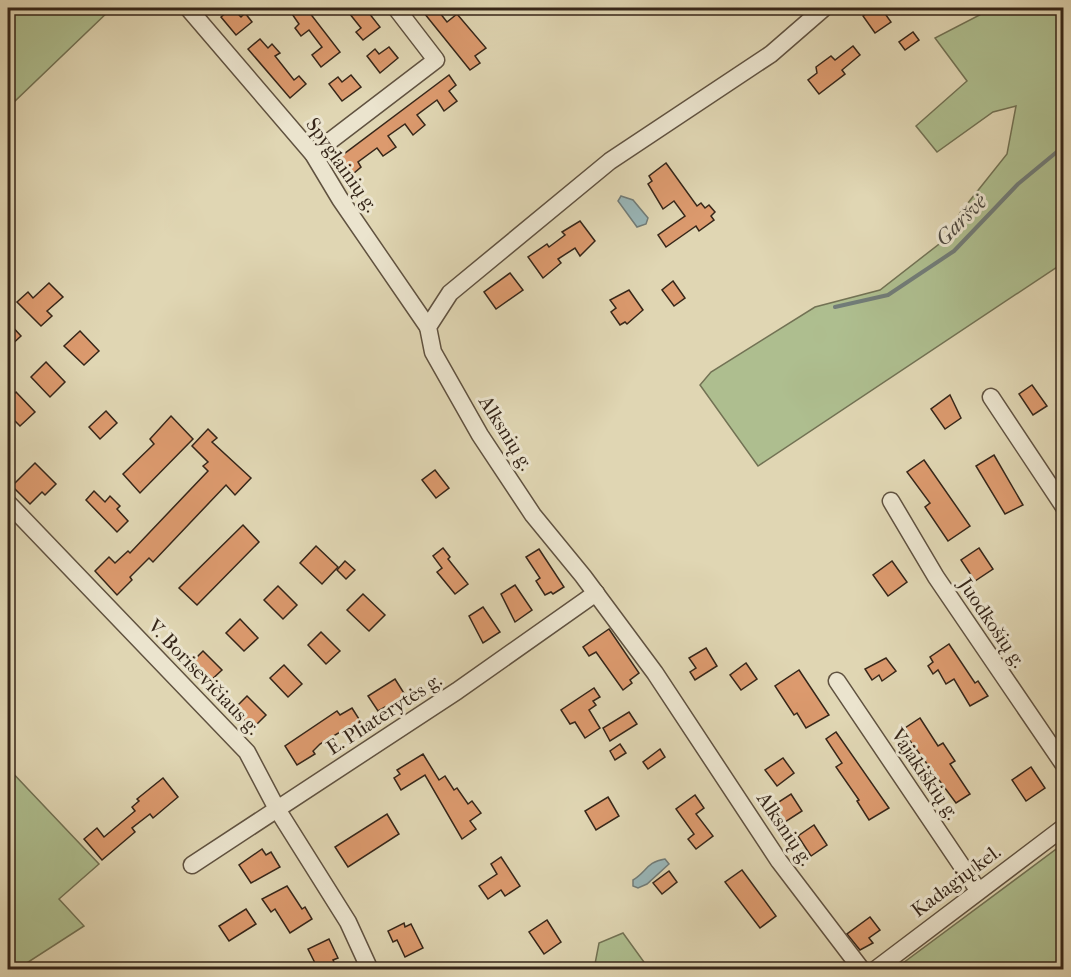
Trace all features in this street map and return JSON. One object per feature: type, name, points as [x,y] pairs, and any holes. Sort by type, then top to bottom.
[{"type":"street","name":"Spyglainių g.","points":[[188,8],[313,154],[339,199],[428,327]]},
{"type":"street","points":[[313,154],[435,60],[396,8]]},
{"type":"street","points":[[428,327],[450,293],[610,161],[771,54],[824,8]]},
{"type":"street","name":"Alksnių g.","points":[[428,327],[433,352],[480,435],[533,515],[596,593],[662,682],[780,861],[862,969]]},
{"type":"street","points":[[991,397],[1064,507]]},
{"type":"street","name":"Juodkošių g.","points":[[891,501],[936,577],[1064,765]]},
{"type":"street","name":"V. Borisevičiaus g.","points":[[8,503],[247,752],[277,808],[348,922],[370,969]]},
{"type":"street","name":"E. Pliaterytės g.","points":[[192,865],[457,692],[596,593]]},
{"type":"street","name":"Vajakiškių g.","points":[[837,681],[978,891]]},
{"type":"street","name":"Kadagių kel.","points":[[875,969],[1064,827]]},
{"type":"green space","points":[[8,8],[112,8],[15,101],[8,90]]},
{"type":"green space","points":[[993,8],[1063,8],[1063,263],[758,466],[700,385],[711,372],[815,307],[880,290],[952,234],[960,213],[1007,154],[1016,106],[993,112],[937,152],[916,126],[967,81],[935,38]]},
{"type":"green space","points":[[8,768],[99,864],[59,899],[84,926],[16,970],[8,969]]},
{"type":"green space","points":[[1063,844],[1063,969],[895,969]]},
{"type":"green space","points":[[623,933],[649,969],[594,969],[599,943]]},
{"type":"water","points":[[621,196],[633,200],[648,218],[646,224],[637,227],[618,201]]},
{"type":"water","points":[[665,859],[669,864],[647,884],[638,888],[633,886],[633,880],[650,865]]},
{"type":"building","points":[[232,8],[241,17],[245,13],[252,22],[236,35],[221,17]]},
{"type":"building","points":[[300,8],[306,8],[340,52],[321,67],[312,55],[322,47],[309,30],[301,36],[295,28],[299,24],[292,14]]},
{"type":"building","points":[[345,8],[365,8],[380,27],[363,40],[356,32],[361,28]]},
{"type":"building","points":[[420,8],[436,8],[447,22],[457,14],[486,48],[475,56],[480,63],[470,70]]},
{"type":"building","points":[[875,8],[881,8],[891,22],[875,33],[863,16]]},
{"type":"building","points":[[913,32],[919,40],[905,50],[899,42]]},
{"type":"building","points":[[260,39],[268,48],[272,44],[280,53],[275,56],[294,80],[299,76],[306,84],[290,98],[248,49]]},
{"type":"building","points":[[853,46],[860,55],[842,70],[845,74],[819,94],[808,80],[817,73],[816,67],[831,56],[835,60]]},
{"type":"building","points":[[389,47],[398,58],[380,73],[367,56],[375,49],[379,54]]},
{"type":"building","points":[[351,75],[361,87],[342,101],[329,84],[338,77],[342,82]]},
{"type":"building","points":[[449,75],[456,85],[449,91],[457,101],[444,111],[437,100],[417,115],[425,125],[413,135],[405,124],[388,136],[396,147],[383,156],[377,148],[358,162],[361,167],[353,174],[340,157]]},
{"type":"building","points":[[666,163],[697,206],[701,203],[705,208],[709,205],[715,212],[711,216],[714,220],[699,231],[696,226],[666,247],[658,235],[685,216],[674,201],[663,209],[648,184],[652,181],[649,176]]},
{"type":"building","points":[[580,221],[595,241],[580,256],[575,248],[558,259],[561,263],[543,278],[528,257],[547,244],[549,247],[565,235],[562,232]]},
{"type":"building","points":[[510,273],[523,290],[496,309],[484,292]]},
{"type":"building","points":[[673,281],[685,298],[674,306],[662,290]]},
{"type":"building","points":[[49,283],[63,297],[47,311],[52,316],[41,326],[17,302],[28,292],[33,298]]},
{"type":"building","points":[[629,290],[643,310],[627,324],[625,322],[620,325],[611,312],[616,308],[610,300]]},
{"type":"building","points":[[8,322],[21,336],[8,348]]},
{"type":"building","points":[[80,331],[99,351],[84,365],[64,346]]},
{"type":"building","points":[[46,362],[65,382],[50,397],[31,377]]},
{"type":"building","points":[[1032,385],[1047,406],[1033,415],[1019,394]]},
{"type":"building","points":[[16,392],[35,412],[20,426],[8,414],[8,400]]},
{"type":"building","points":[[950,395],[961,418],[945,429],[931,409]]},
{"type":"building","points":[[106,411],[117,423],[100,439],[89,427]]},
{"type":"building","points":[[171,416],[193,439],[140,493],[123,474],[154,444],[150,439]]},
{"type":"building","points":[[208,429],[217,438],[212,442],[251,478],[235,495],[226,485],[153,562],[149,558],[130,577],[132,580],[117,595],[95,571],[109,557],[115,563],[128,551],[130,553],[208,471],[203,466],[208,462],[192,446]]},
{"type":"building","points":[[994,455],[1023,505],[1005,514],[976,466]]},
{"type":"building","points":[[924,460],[970,526],[948,541],[925,507],[930,503],[907,472]]},
{"type":"building","points":[[35,463],[56,484],[45,495],[42,492],[30,504],[12,486]]},
{"type":"building","points":[[435,470],[449,488],[436,498],[422,480]]},
{"type":"building","points":[[94,491],[105,502],[110,496],[120,506],[117,509],[128,521],[117,532],[86,500]]},
{"type":"building","points":[[243,525],[259,542],[197,605],[179,588]]},
{"type":"building","points":[[316,546],[338,567],[322,584],[300,563]]},
{"type":"building","points":[[443,548],[450,557],[448,559],[468,584],[455,594],[437,572],[442,568],[433,556]]},
{"type":"building","points":[[979,548],[993,569],[975,581],[961,560]]},
{"type":"building","points":[[539,549],[564,587],[553,594],[551,592],[545,595],[536,581],[540,578],[526,557]]},
{"type":"building","points":[[345,561],[355,570],[346,579],[337,570]]},
{"type":"building","points":[[892,561],[907,582],[888,596],[873,575]]},
{"type":"building","points":[[515,585],[532,610],[515,622],[501,594]]},
{"type":"building","points":[[278,586],[297,605],[283,619],[264,600]]},
{"type":"building","points":[[363,594],[385,615],[369,631],[347,610]]},
{"type":"building","points":[[483,607],[500,632],[483,643],[469,616]]},
{"type":"building","points":[[240,619],[258,638],[244,651],[226,633]]},
{"type":"building","points":[[609,629],[639,673],[623,690],[596,652],[589,656],[583,647]]},
{"type":"building","points":[[321,632],[340,651],[326,664],[308,645]]},
{"type":"building","points":[[949,644],[975,683],[978,681],[988,696],[970,706],[954,679],[946,684],[938,670],[933,674],[928,666],[933,662],[930,657]]},
{"type":"building","points":[[706,648],[717,666],[695,680],[690,672],[696,668],[689,658]]},
{"type":"building","points":[[203,651],[222,670],[208,683],[190,664]]},
{"type":"building","points":[[886,658],[896,671],[882,681],[879,675],[872,680],[865,669]]},
{"type":"building","points":[[746,663],[757,679],[741,690],[730,675]]},
{"type":"building","points":[[284,665],[302,684],[288,697],[270,678]]},
{"type":"building","points":[[799,670],[829,715],[806,728],[797,713],[794,715],[775,686]]},
{"type":"building","points":[[395,679],[407,698],[387,710],[385,707],[378,711],[368,696]]},
{"type":"building","points":[[594,688],[600,697],[593,701],[596,705],[589,710],[600,728],[585,738],[575,722],[570,724],[561,710]]},
{"type":"building","points":[[247,696],[266,715],[252,729],[234,709]]},
{"type":"building","points":[[352,708],[364,727],[349,736],[345,729],[320,744],[313,751],[315,754],[297,765],[285,746],[337,711],[340,715]]},
{"type":"building","points":[[629,712],[637,724],[610,741],[603,728]]},
{"type":"building","points":[[920,718],[938,746],[943,743],[955,761],[950,764],[970,794],[956,803],[902,730]]},
{"type":"building","points":[[836,732],[889,808],[869,820],[857,801],[859,800],[836,767],[842,763],[826,739]]},
{"type":"building","points":[[620,744],[626,753],[615,760],[610,751]]},
{"type":"building","points":[[660,749],[665,757],[648,769],[643,762]]},
{"type":"building","points":[[423,754],[439,780],[445,776],[454,790],[457,788],[468,804],[472,801],[481,813],[470,821],[476,829],[462,839],[425,775],[401,790],[394,778],[400,774],[397,770]]},
{"type":"building","points":[[783,758],[794,773],[777,786],[765,770]]},
{"type":"building","points":[[1031,767],[1045,788],[1026,801],[1012,780]]},
{"type":"building","points":[[163,778],[178,797],[153,818],[150,814],[132,828],[135,832],[102,860],[84,839],[97,828],[104,837],[135,811],[132,807],[139,801],[137,799]]},
{"type":"building","points":[[791,794],[802,811],[782,824],[771,807]]},
{"type":"building","points":[[695,795],[704,808],[696,814],[713,836],[696,849],[688,839],[694,834],[676,809]]},
{"type":"building","points":[[608,797],[619,816],[596,830],[585,811]]},
{"type":"building","points":[[387,814],[399,834],[348,867],[335,847]]},
{"type":"building","points":[[814,825],[827,845],[811,856],[798,836]]},
{"type":"building","points":[[262,849],[266,855],[271,852],[280,867],[251,883],[239,865]]},
{"type":"building","points":[[501,857],[520,886],[505,896],[501,890],[488,899],[479,886],[497,874],[491,864]]},
{"type":"building","points":[[742,870],[776,916],[760,928],[725,882]]},
{"type":"building","points":[[669,871],[677,882],[662,894],[653,883]]},
{"type":"building","points":[[287,886],[302,909],[305,907],[312,919],[290,933],[275,909],[271,912],[262,899]]},
{"type":"building","points":[[246,909],[256,924],[229,941],[219,926]]},
{"type":"building","points":[[870,917],[880,930],[869,938],[873,943],[860,950],[847,934]]},
{"type":"building","points":[[547,920],[561,942],[544,954],[529,932]]},
{"type":"building","points":[[404,923],[405,927],[411,924],[423,948],[405,957],[397,940],[393,942],[388,931]]},
{"type":"building","points":[[329,939],[338,958],[333,960],[336,966],[318,969],[308,949]]},
{"type":"waterway","name":"Garšvė","points":[[835,307],[888,295],[954,251],[1018,184],[1064,146]]}]
